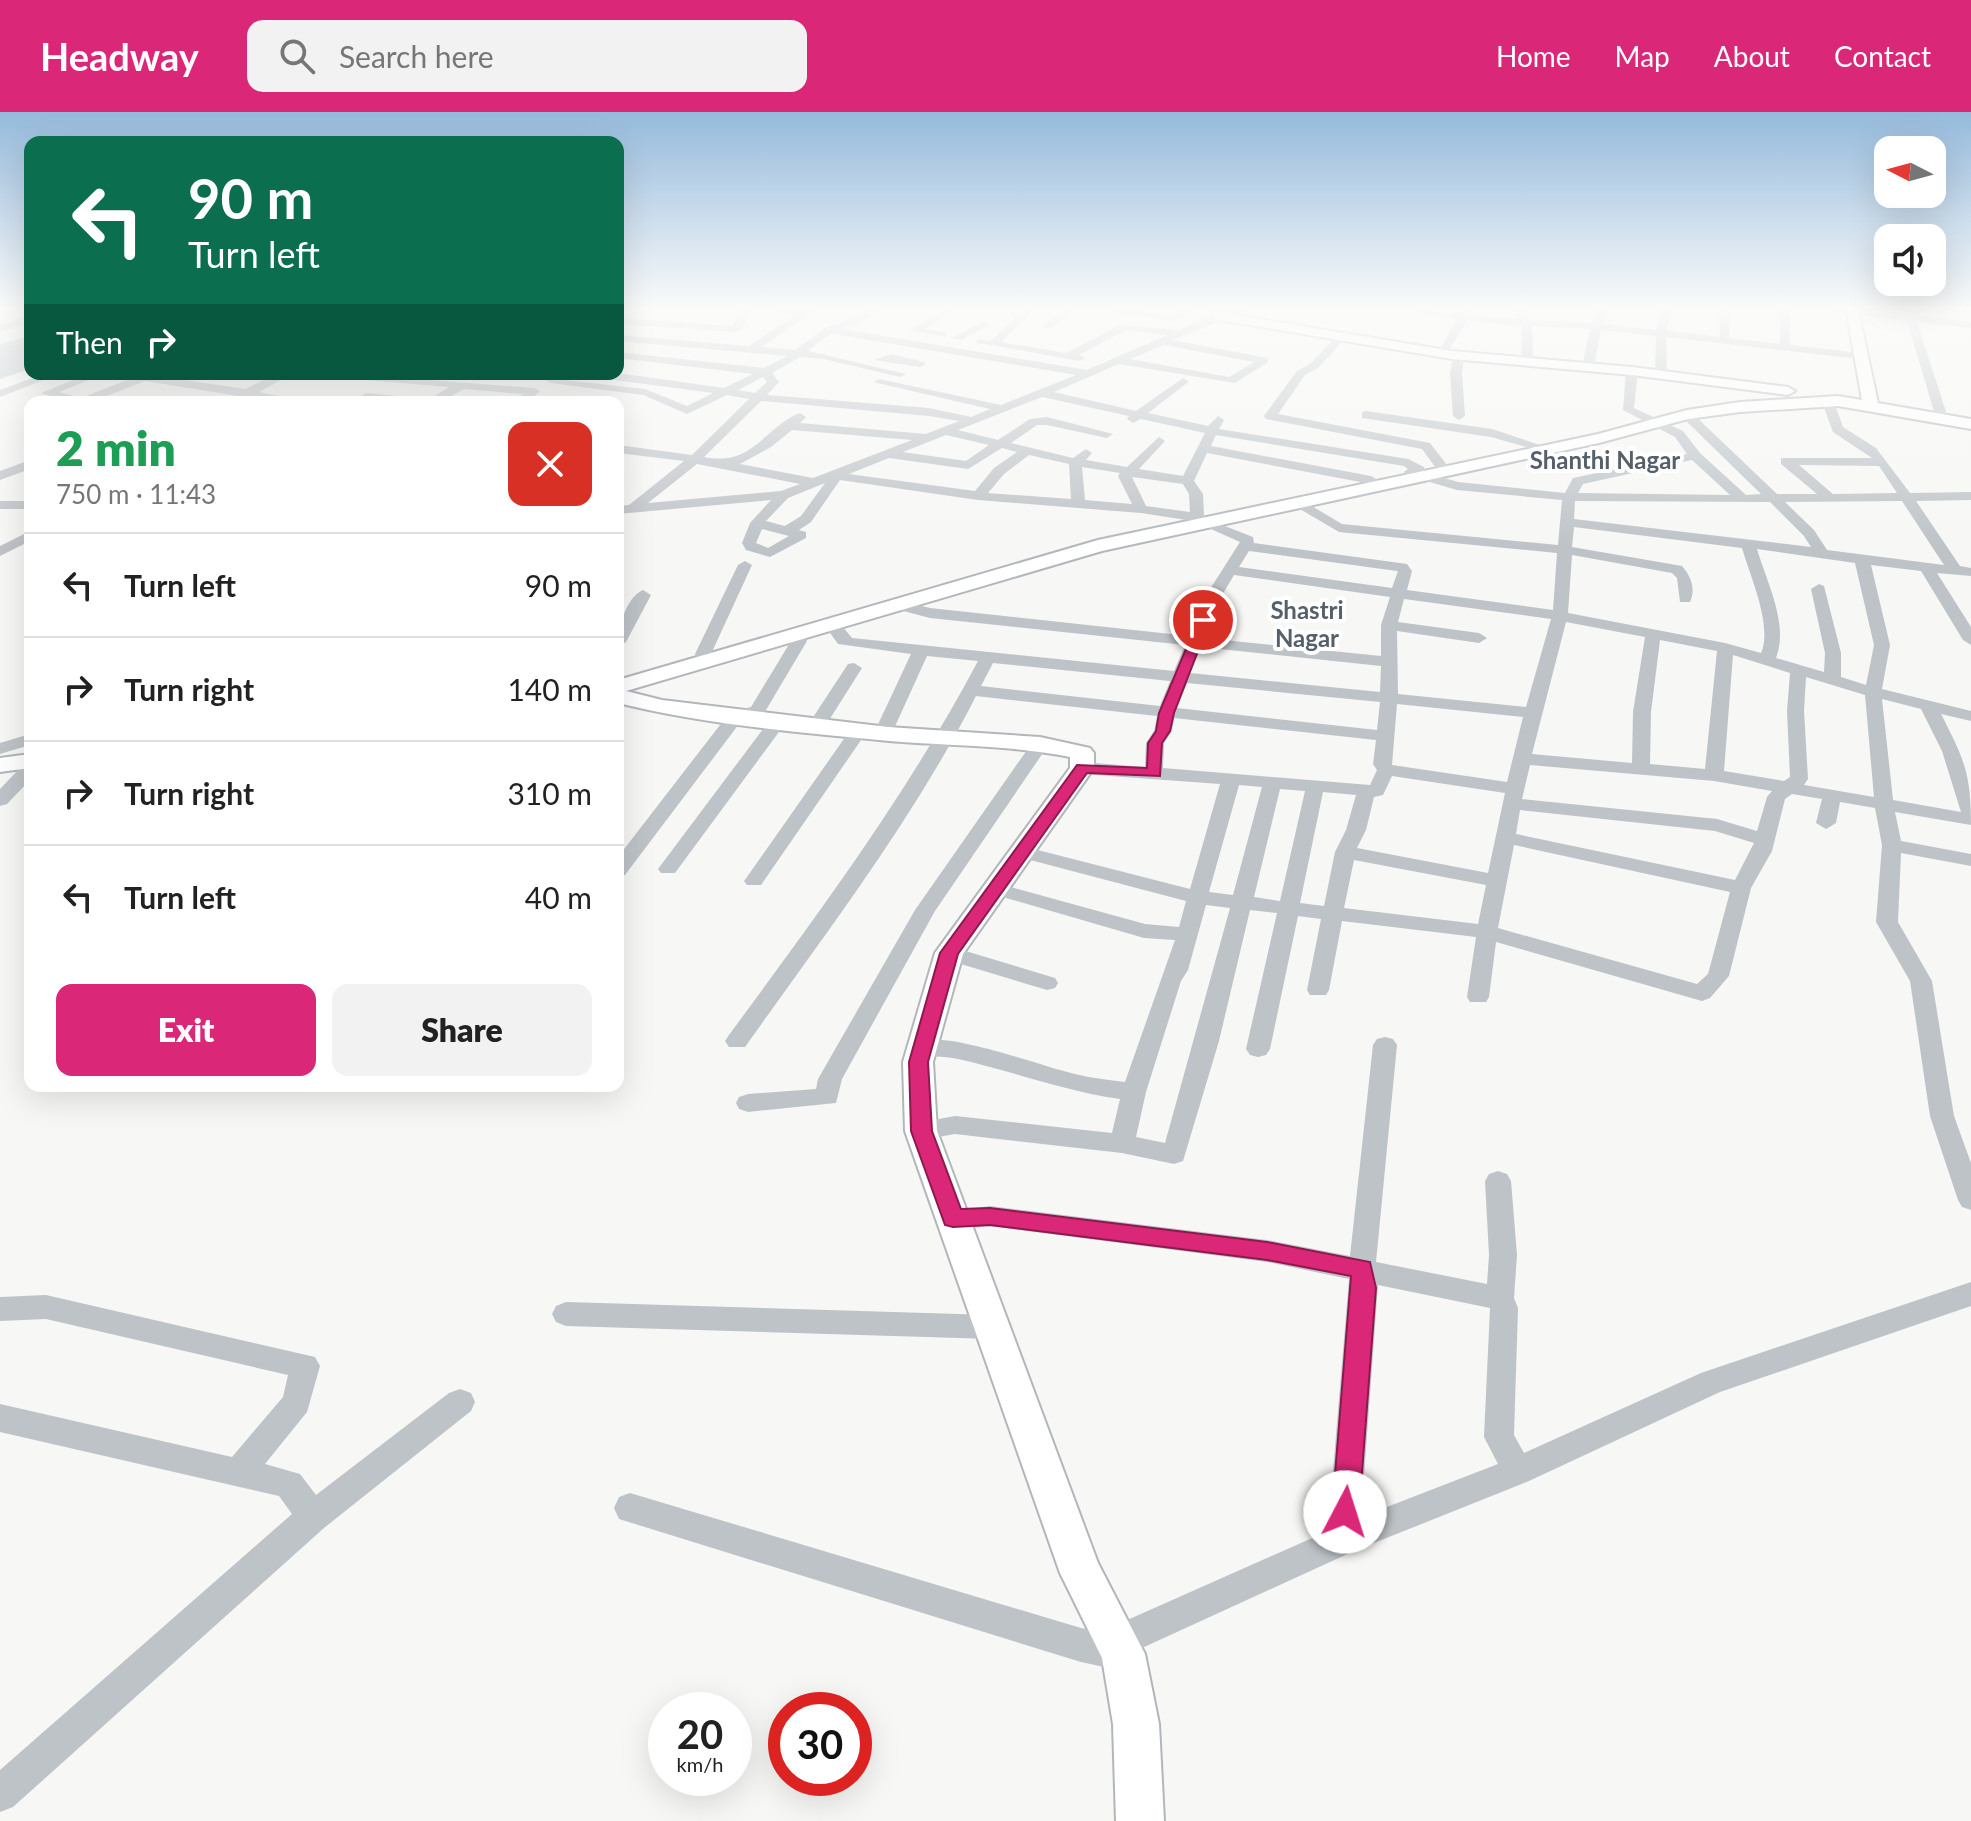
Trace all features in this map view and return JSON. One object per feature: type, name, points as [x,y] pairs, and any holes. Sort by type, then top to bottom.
[{"type":"main road","points":[[1753,389],[1942,418]]},
{"type":"main road","points":[[1861,389],[1865,402]]},
{"type":"main road","points":[[1862,389],[1865,402]]},
{"type":"main road","points":[[624,685],[893,604],[1200,520],[1295,502],[1441,465],[1654,421],[1740,407],[1829,400]]},
{"type":"main road","points":[[624,677],[1044,554],[1733,403],[1865,402],[1971,424]]},
{"type":"main road","points":[[624,698],[662,707],[736,716],[871,732],[1040,744],[1082,753],[1082,768],[949,953],[918,1062],[921,1131],[1081,1573],[1123,1654],[1136,1724],[1140,1821]]},
{"type":"main road","points":[[0,757],[24,754]]},
{"type":"main road","points":[[0,765],[24,762]]},
{"type":"street","points":[[58,389],[47,393],[59,396]]},
{"type":"street","points":[[127,396],[146,389]]},
{"type":"street","points":[[224,389],[270,396]]},
{"type":"street","points":[[241,396],[255,389]]},
{"type":"street","points":[[507,389],[534,391]]},
{"type":"street","points":[[527,396],[537,389]]},
{"type":"street","points":[[626,389],[645,392],[687,410],[732,389]]},
{"type":"street","points":[[710,389],[756,397],[929,412],[971,420]]},
{"type":"street","points":[[634,508],[695,459],[765,389]]},
{"type":"street","points":[[911,389],[1000,408]]},
{"type":"street","points":[[624,509],[783,495],[1052,389]]},
{"type":"street","points":[[1079,505],[1076,462],[1107,434],[1139,416],[1173,389]]},
{"type":"street","points":[[1290,389],[1270,416],[1426,446],[1441,465]]},
{"type":"street","points":[[1457,389],[1459,416]]},
{"type":"street","points":[[1629,389],[1629,410],[1679,434],[1695,456],[1742,498]]},
{"type":"street","points":[[1933,389],[1942,418]]},
{"type":"street","points":[[1041,393],[1139,416],[1216,425],[1408,463],[1416,472],[1465,488],[1569,497],[1969,498]]},
{"type":"street","points":[[1829,400],[1837,429],[1872,451],[1882,462],[1954,569]]},
{"type":"street","points":[[725,467],[767,444],[816,403]]},
{"type":"street","points":[[1366,415],[1492,433],[1537,446]]},
{"type":"street","points":[[1687,415],[1809,533],[1822,553]]},
{"type":"street","points":[[890,454],[968,465],[995,444],[1034,422],[1047,421],[1107,434]]},
{"type":"street","points":[[1187,481],[1216,425]]},
{"type":"street","points":[[789,426],[929,437]]},
{"type":"street","points":[[1426,446],[1443,426]]},
{"type":"street","points":[[944,431],[1076,462],[1187,481],[1196,494],[1200,520]]},
{"type":"street","points":[[1141,509],[1125,476],[1159,441]]},
{"type":"street","points":[[1204,449],[1371,480]]},
{"type":"street","points":[[624,450],[695,459],[818,483]]},
{"type":"street","points":[[978,496],[999,471],[1026,451]]},
{"type":"street","points":[[1478,997],[1487,932],[1514,796],[1560,616],[1569,497],[1578,481],[1695,456]]},
{"type":"street","points":[[1829,497],[1786,461],[1882,462]]},
{"type":"street","points":[[0,476],[24,466]]},
{"type":"street","points":[[837,476],[978,496],[1141,509],[1200,520],[1239,534],[1248,540],[1247,546]]},
{"type":"street","points":[[789,530],[806,519],[837,476]]},
{"type":"street","points":[[757,523],[801,535],[769,553],[751,547],[749,543],[757,523],[783,495]]},
{"type":"street","points":[[1295,502],[1339,528],[1565,550],[1677,569],[1684,577],[1685,599]]},
{"type":"street","points":[[0,505],[24,505]]},
{"type":"street","points":[[1567,522],[1971,572]]},
{"type":"street","points":[[0,536],[24,537]]},
{"type":"street","points":[[0,552],[24,539]]},
{"type":"street","points":[[1748,544],[1773,628],[1774,642],[1766,661]]},
{"type":"street","points":[[1154,773],[1155,743],[1163,731],[1166,713],[1194,643],[1213,597],[1241,549],[1247,546],[1402,567],[1405,571],[1389,625],[1389,699],[1382,764],[1386,770],[1514,796],[1717,825],[1763,839]]},
{"type":"street","points":[[1862,560],[1882,645],[1873,692],[1884,804],[1892,845],[1887,922],[1921,981],[1942,1116],[1971,1200]]},
{"type":"street","points":[[703,654],[745,565]]},
{"type":"street","points":[[1927,568],[1971,640]]},
{"type":"street","points":[[1229,570],[1560,616],[1725,648],[1929,708],[1971,716]]},
{"type":"street","points":[[1819,589],[1833,653],[1832,681]]},
{"type":"street","points":[[624,631],[643,595]]},
{"type":"street","points":[[893,604],[930,613],[1388,662]]},
{"type":"street","points":[[831,623],[844,641],[921,651],[1533,713]]},
{"type":"street","points":[[1389,625],[1479,638]]},
{"type":"street","points":[[624,863],[736,716],[757,711],[789,662],[799,641],[795,634]]},
{"type":"street","points":[[1641,768],[1642,712],[1653,634]]},
{"type":"street","points":[[1714,775],[1725,648]]},
{"type":"street","points":[[754,881],[871,732],[921,651]]},
{"type":"street","points":[[737,1041],[829,915],[945,738],[987,659]]},
{"type":"street","points":[[817,725],[854,668]]},
{"type":"street","points":[[1022,852],[1196,897],[1487,932],[1702,993],[1718,976],[1741,888],[1762,851],[1776,797],[1799,779],[1794,696],[1799,671]]},
{"type":"street","points":[[970,690],[1384,736]]},
{"type":"street","points":[[1929,708],[1951,751],[1971,812]]},
{"type":"street","points":[[668,869],[778,721]]},
{"type":"street","points":[[0,749],[24,741]]},
{"type":"street","points":[[748,1103],[827,1097],[830,1079],[925,910],[1040,744]]},
{"type":"street","points":[[1951,751],[1971,754]]},
{"type":"street","points":[[1522,759],[1714,775],[1971,819]]},
{"type":"street","points":[[1082,768],[1366,792],[1376,791],[1386,770]]},
{"type":"street","points":[[0,800],[24,775]]},
{"type":"street","points":[[1122,1144],[1134,1092],[1170,981],[1177,970],[1231,779]]},
{"type":"street","points":[[921,1131],[955,1125],[1122,1144],[1174,1154],[1272,783]]},
{"type":"street","points":[[1258,1049],[1315,787]]},
{"type":"street","points":[[1318,990],[1345,852],[1356,830],[1366,792]]},
{"type":"street","points":[[1826,823],[1832,795]]},
{"type":"street","points":[[1506,838],[1640,864],[1741,888]]},
{"type":"street","points":[[1892,845],[1971,860]]},
{"type":"street","points":[[1345,852],[1498,881]]},
{"type":"street","points":[[996,889],[1144,931],[1185,934]]},
{"type":"street","points":[[949,953],[1047,983]]},
{"type":"street","points":[[1343,1540],[1364,1288],[1362,1269],[1385,1045]]},
{"type":"street","points":[[923,1047],[955,1050],[1079,1084],[1134,1092]]},
{"type":"street","points":[[1498,1181],[1503,1255],[1500,1298],[1504,1308],[1499,1437],[1518,1471]]},
{"type":"street","points":[[953,1219],[1005,1218],[1267,1251],[1500,1298]]},
{"type":"street","points":[[630,1508],[1081,1645],[1123,1654],[1128,1637],[1343,1540],[1518,1471],[1711,1382],[1971,1294]]},
{"type":"street","points":[[0,1309],[46,1307],[305,1366],[296,1403],[238,1473]]},
{"type":"street","points":[[566,1314],[992,1327]]},
{"type":"street","points":[[0,1794],[313,1517],[460,1402]]},
{"type":"street","points":[[0,1418],[289,1484],[313,1517]]},
{"type":"district","name":"Shanthi Nagar","points":[[1605,459]]},
{"type":"district","name":"Shastri Nagar","points":[[1307,623]]},
{"type":"route","points":[[1203,620],[1166,713],[1163,731],[1155,743],[1154,773],[1082,768],[949,953],[918,1062],[921,1131],[953,1219],[990,1216],[1267,1251],[1362,1269],[1364,1288],[1345,1512]]}]
